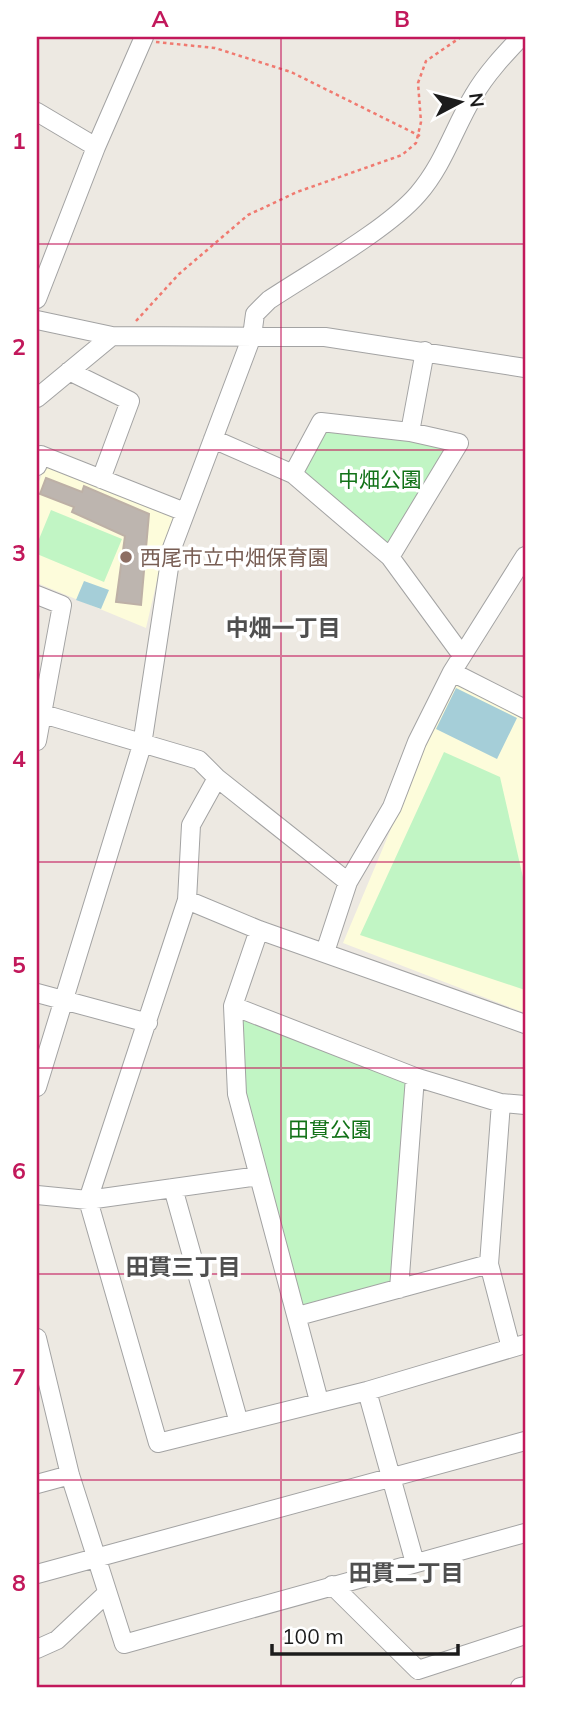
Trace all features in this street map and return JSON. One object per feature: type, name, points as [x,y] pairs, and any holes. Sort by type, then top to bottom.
[{"type":"street","points":[[37,1087],[142,745],[172,548],[252,336],[256,314],[269,300],[389,220],[417,195],[437,169],[474,96],[505,53],[521,37]]},
{"type":"street","points":[[37,299],[96,147],[143,39]]},
{"type":"street","points":[[37,112],[96,147]]},
{"type":"street","points":[[37,320],[112,335],[325,337],[525,368]]},
{"type":"street","points":[[37,398],[112,335]]},
{"type":"street","points":[[410,432],[425,351]]},
{"type":"street","points":[[69,371],[130,401],[101,479]]},
{"type":"street","points":[[293,474],[321,422],[410,432],[459,443],[390,556]]},
{"type":"street","points":[[213,439],[293,474],[390,556],[461,654]]},
{"type":"street","points":[[37,466],[41,455],[186,512]]},
{"type":"street","points":[[324,952],[348,882],[392,807],[416,742],[461,654],[525,556]]},
{"type":"street","points":[[37,595],[62,605],[37,741]]},
{"type":"street","points":[[452,672],[525,709]]},
{"type":"street","points":[[43,714],[199,760],[217,778],[348,882]]},
{"type":"street","points":[[217,778],[191,825],[187,900],[88,1200],[158,1443],[366,1391],[518,1346],[489,1264],[501,1103]]},
{"type":"street","points":[[187,900],[260,930],[525,1024]]},
{"type":"street","points":[[260,930],[233,1006],[237,1094],[319,1401]]},
{"type":"street","points":[[37,993],[148,1023]]},
{"type":"street","points":[[233,1006],[415,1077],[501,1103],[525,1105]]},
{"type":"street","points":[[399,1289],[415,1077]]},
{"type":"street","points":[[37,1195],[88,1200],[259,1176]]},
{"type":"street","points":[[173,1188],[239,1423]]},
{"type":"street","points":[[298,1316],[489,1264]]},
{"type":"street","points":[[37,1338],[70,1475],[124,1644],[525,1533]]},
{"type":"street","points":[[366,1391],[415,1563]]},
{"type":"street","points":[[37,1573],[525,1441]]},
{"type":"street","points":[[37,1484],[70,1475]]},
{"type":"street","points":[[332,1585],[418,1670],[525,1635]]},
{"type":"street","points":[[37,1649],[57,1640],[106,1594]]},
{"type":"street","points":[[520,1687],[525,1686]]},
{"type":"path","points":[[112,335],[142,317],[179,274],[248,215],[297,192],[402,155],[420,136],[418,83],[426,61],[461,37]]},
{"type":"path","points":[[143,39],[215,48],[250,58],[322,86],[420,136]]},
{"type":"shaded area","points":[[46,465],[177,517],[166,542],[146,628],[37,583],[37,486]]},
{"type":"shaded area","points":[[454,679],[525,718],[525,1013],[343,943]]},
{"type":"green space","name":"中畑公園","points":[[324,428],[408,438],[450,447],[389,546],[302,472]]},
{"type":"green space","points":[[51,510],[122,539],[104,582],[37,554],[37,544]]},
{"type":"green space","points":[[444,752],[500,777],[525,886],[525,990],[360,935]]},
{"type":"green space","name":"田貫公園","points":[[241,1016],[403,1077],[407,1084],[394,1280],[387,1287],[302,1307],[244,1094]]},
{"type":"water","points":[[84,581],[109,590],[101,609],[76,600]]},
{"type":"water","points":[[456,688],[517,718],[497,759],[436,729]]},
{"type":"building","points":[[46,478],[82,492],[84,486],[149,514],[141,605],[116,602],[125,536],[72,512],[74,507],[40,494]]},
{"type":"place","name":"西尾市立中畑保育園","points":[[126,557]]},
{"type":"district","name":"中畑一丁目","points":[[283,627]]},
{"type":"district","name":"田貫三丁目","points":[[183,1266]]},
{"type":"district","name":"田貫二丁目","points":[[406,1572]]}]
